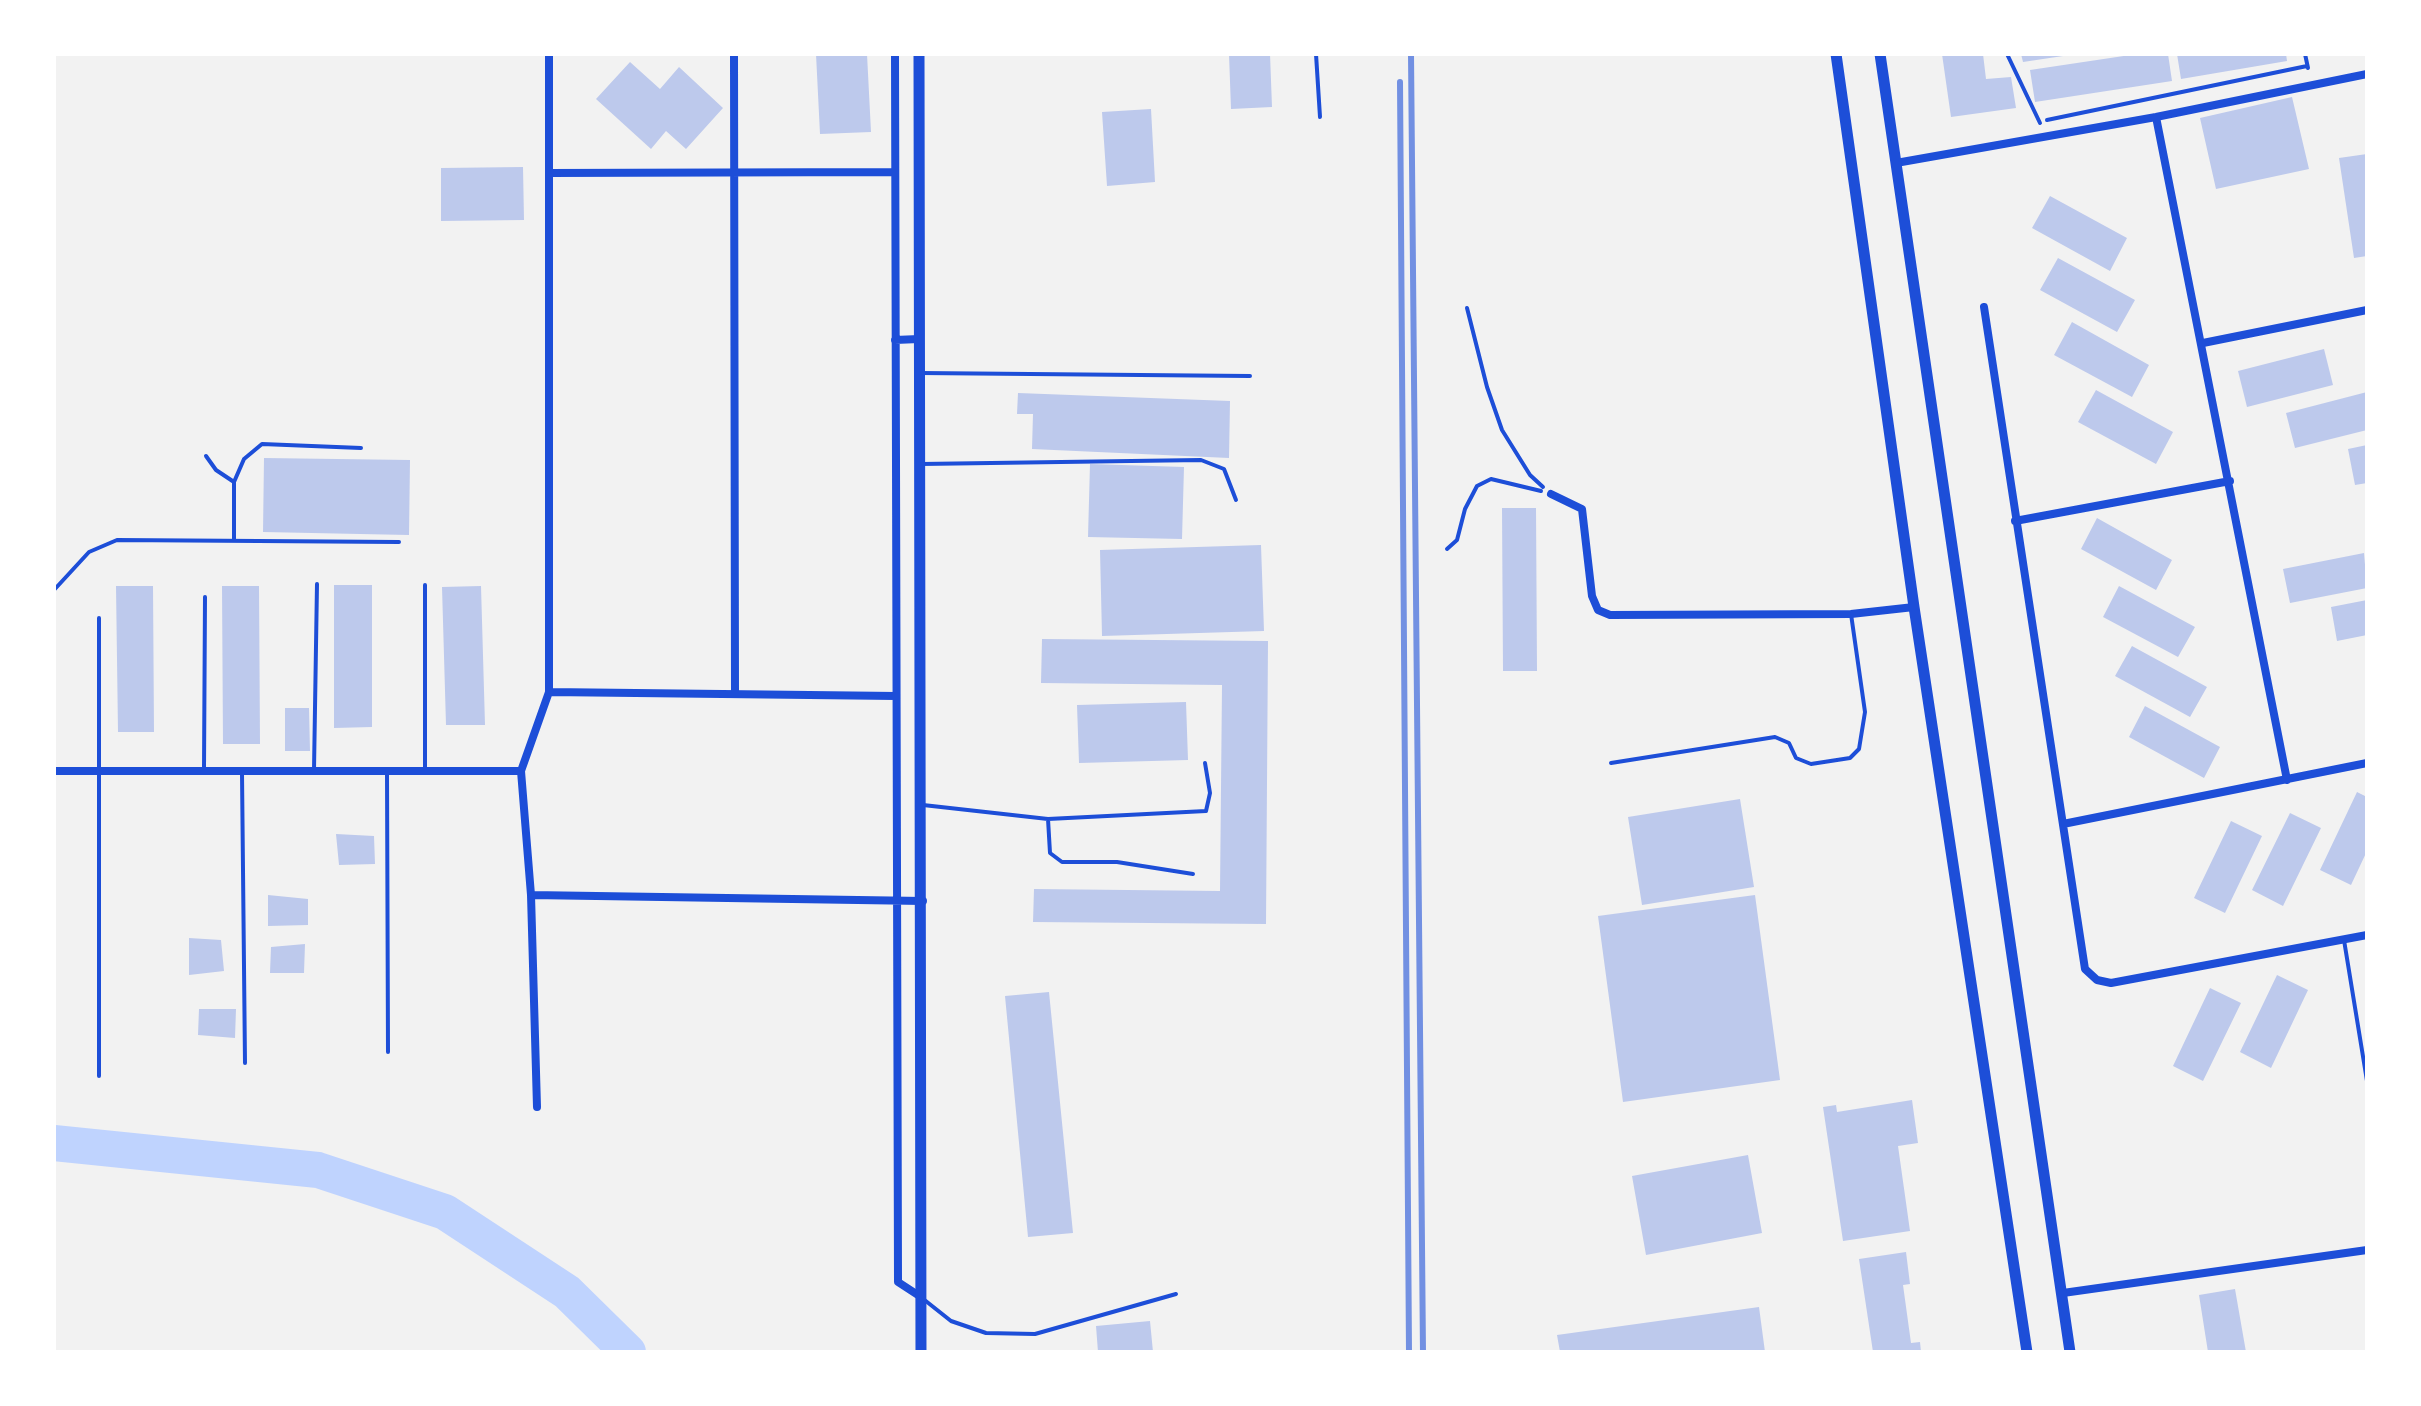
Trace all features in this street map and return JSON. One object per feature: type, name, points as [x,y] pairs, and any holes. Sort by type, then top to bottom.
[{"type":"street","points":[[537,1107],[531,895],[521,771],[549,692],[549,54]]},
{"type":"street","points":[[734,54],[735,694]]},
{"type":"street","points":[[895,54],[898,1282],[921,1297]]},
{"type":"street","points":[[919,54],[923,805],[921,1352]]},
{"type":"street","points":[[1836,54],[1914,607],[2027,1352]]},
{"type":"street","points":[[1880,54],[2070,1352]]},
{"type":"street","points":[[1896,163],[2156,117],[2367,74]]},
{"type":"street","points":[[2156,117],[2287,780]]},
{"type":"street","points":[[549,173],[895,172]]},
{"type":"street","points":[[1984,307],[2085,969],[2097,980],[2111,983],[2367,935]]},
{"type":"street","points":[[2203,343],[2367,310]]},
{"type":"street","points":[[895,340],[919,339]]},
{"type":"street","points":[[2015,521],[2230,481]]},
{"type":"street","points":[[1551,494],[1582,509],[1592,596],[1598,610],[1610,615],[1851,614],[1914,607]]},
{"type":"street","points":[[549,692],[896,696]]},
{"type":"street","points":[[2063,824],[2367,763]]},
{"type":"street","points":[[54,771],[521,771]]},
{"type":"street","points":[[531,895],[923,901]]},
{"type":"street","points":[[2063,1293],[2367,1250]]},
{"type":"lane","points":[[1316,54],[1320,117]]},
{"type":"lane","points":[[920,373],[1250,376]]},
{"type":"lane","points":[[234,540],[234,482],[244,459],[262,444],[361,448]]},
{"type":"lane","points":[[206,456],[216,470],[234,482]]},
{"type":"lane","points":[[920,464],[1201,460],[1224,469],[1236,500]]},
{"type":"lane","points":[[54,590],[89,552],[117,540],[399,542]]},
{"type":"lane","points":[[314,772],[317,584]]},
{"type":"lane","points":[[425,585],[425,773]]},
{"type":"lane","points":[[204,771],[205,597]]},
{"type":"lane","points":[[1611,763],[1775,737],[1789,743],[1796,758],[1811,764],[1850,758],[1859,749],[1865,712],[1851,614]]},
{"type":"lane","points":[[99,618],[99,1076]]},
{"type":"lane","points":[[923,805],[1048,819],[1206,811],[1210,793],[1205,763]]},
{"type":"lane","points":[[242,772],[245,1063]]},
{"type":"lane","points":[[387,773],[388,1052]]},
{"type":"lane","points":[[1048,819],[1050,853],[1062,862],[1117,862],[1193,874]]},
{"type":"lane","points":[[2344,940],[2367,1081]]},
{"type":"lane","points":[[921,1297],[951,1321],[986,1333],[1035,1334],[1176,1294]]},
{"type":"path","points":[[2007,54],[2047,136]]},
{"type":"path","points":[[2039,122],[2307,66]]},
{"type":"path","points":[[1467,308],[1487,387],[1502,430],[1530,475],[1551,494]]},
{"type":"path","points":[[1447,549],[1457,540],[1465,509],[1477,486],[1491,479],[1551,494]]},
{"type":"building","points":[[816,54],[867,54],[871,132],[820,134]]},
{"type":"building","points":[[1229,54],[1270,54],[1272,107],[1231,109]]},
{"type":"building","points":[[1942,54],[1983,54],[1986,79],[2011,77],[2016,108],[1951,117]]},
{"type":"building","points":[[2021,54],[2062,54],[2063,56],[2023,62]]},
{"type":"building","points":[[2137,54],[2168,54],[2172,81],[2035,102],[2030,70]]},
{"type":"building","points":[[2177,54],[2286,54],[2287,61],[2181,79]]},
{"type":"building","points":[[630,62],[660,89],[679,67],[723,108],[686,149],[666,131],[651,149],[596,99]]},
{"type":"building","points":[[2292,97],[2309,169],[2216,189],[2200,118]]},
{"type":"building","points":[[1151,109],[1155,182],[1107,186],[1102,112]]},
{"type":"building","points":[[2367,154],[2367,256],[2354,258],[2339,158]]},
{"type":"building","points":[[523,167],[524,220],[441,221],[441,168]]},
{"type":"building","points":[[2050,196],[2127,238],[2110,271],[2032,228]]},
{"type":"building","points":[[2058,258],[2135,300],[2117,332],[2040,290]]},
{"type":"building","points":[[2072,322],[2149,365],[2132,397],[2054,355]]},
{"type":"building","points":[[2324,349],[2333,385],[2247,407],[2238,371]]},
{"type":"building","points":[[2096,390],[2173,432],[2156,464],[2078,422]]},
{"type":"building","points":[[2367,392],[2367,430],[2295,448],[2286,413]]},
{"type":"building","points":[[1018,393],[1230,401],[1229,458],[1032,449],[1033,414],[1017,414]]},
{"type":"building","points":[[2367,445],[2367,483],[2355,485],[2348,449]]},
{"type":"building","points":[[264,458],[410,460],[409,535],[263,532]]},
{"type":"building","points":[[1090,464],[1184,467],[1182,539],[1088,537]]},
{"type":"building","points":[[1502,508],[1536,508],[1537,671],[1503,671]]},
{"type":"building","points":[[2097,518],[2172,560],[2156,590],[2081,549]]},
{"type":"building","points":[[1261,545],[1264,631],[1102,636],[1100,550]]},
{"type":"building","points":[[2364,553],[2367,588],[2290,603],[2283,569]]},
{"type":"building","points":[[334,585],[372,585],[372,727],[334,728]]},
{"type":"building","points":[[116,586],[153,586],[154,732],[118,732]]},
{"type":"building","points":[[222,586],[259,586],[260,744],[223,744]]},
{"type":"building","points":[[481,586],[485,725],[446,725],[442,587]]},
{"type":"building","points":[[2119,586],[2195,627],[2178,657],[2103,617]]},
{"type":"building","points":[[2367,600],[2367,635],[2337,641],[2331,607]]},
{"type":"building","points":[[1042,639],[1268,641],[1266,924],[1033,922],[1034,889],[1220,891],[1222,685],[1041,683]]},
{"type":"building","points":[[2132,646],[2207,687],[2190,717],[2115,676]]},
{"type":"building","points":[[1186,702],[1188,760],[1079,763],[1077,705]]},
{"type":"building","points":[[2145,706],[2220,747],[2204,778],[2129,737]]},
{"type":"building","points":[[285,708],[309,708],[310,751],[285,751]]},
{"type":"building","points":[[2357,792],[2367,797],[2367,851],[2351,885],[2320,870]]},
{"type":"building","points":[[1740,799],[1754,887],[1642,905],[1628,817]]},
{"type":"building","points":[[2290,813],[2321,828],[2283,906],[2252,890]]},
{"type":"building","points":[[2231,821],[2262,836],[2225,913],[2194,898]]},
{"type":"building","points":[[336,834],[374,836],[375,864],[339,865]]},
{"type":"building","points":[[268,895],[308,899],[308,925],[268,926]]},
{"type":"building","points":[[1755,895],[1780,1080],[1623,1102],[1598,916]]},
{"type":"building","points":[[189,938],[221,940],[224,971],[189,975]]},
{"type":"building","points":[[305,944],[304,973],[270,973],[271,947]]},
{"type":"building","points":[[2277,975],[2308,990],[2271,1068],[2240,1052]]},
{"type":"building","points":[[2210,988],[2241,1003],[2203,1081],[2173,1066]]},
{"type":"building","points":[[1049,992],[1073,1233],[1028,1237],[1005,996]]},
{"type":"building","points":[[199,1009],[236,1009],[235,1038],[198,1035]]},
{"type":"building","points":[[1912,1100],[1918,1143],[1898,1146],[1910,1231],[1843,1241],[1823,1107],[1836,1105],[1837,1112]]},
{"type":"building","points":[[1748,1155],[1762,1233],[1646,1255],[1632,1176]]},
{"type":"building","points":[[1906,1252],[1910,1284],[1903,1285],[1911,1343],[1920,1342],[1921,1352],[1873,1352],[1859,1259]]},
{"type":"building","points":[[2235,1289],[2246,1352],[2208,1352],[2199,1295]]},
{"type":"building","points":[[1759,1307],[1765,1352],[1560,1352],[1557,1335]]},
{"type":"building","points":[[1150,1321],[1153,1352],[1098,1352],[1096,1326]]},
{"type":"waterway","points":[[54,1143],[318,1170],[445,1212],[567,1292],[628,1352]]},
{"type":"railway","points":[[1411,54],[1423,1352]]},
{"type":"railway","points":[[1400,82],[1409,1352]]}]
